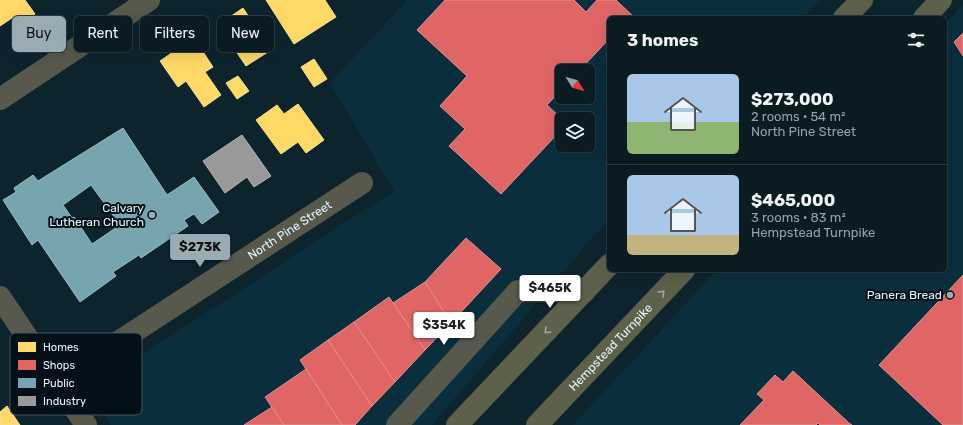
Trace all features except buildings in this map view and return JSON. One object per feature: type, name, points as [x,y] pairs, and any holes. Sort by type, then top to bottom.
[{"type":"main road","points":[[846,16],[862,0]]},
{"type":"main road","points":[[926,16],[941,0]]},
{"type":"main road","points":[[457,425],[607,267]]},
{"type":"main road","name":"Hempstead Turnpike","points":[[538,425],[682,272]]},
{"type":"street","points":[[0,99],[149,0]]},
{"type":"street","name":"North Pine Street","points":[[132,333],[362,183]]},
{"type":"street","points":[[397,425],[518,291],[584,292]]},
{"type":"street","points":[[0,297],[24,333]]},
{"type":"street","points":[[79,415],[86,425]]},
{"type":"shaded area","points":[[407,0],[820,0],[805,16],[607,16],[607,222],[432,425],[111,425],[105,415],[142,415],[142,356],[394,191],[330,83]]},
{"type":"shaded area","points":[[963,5],[963,425],[573,425],[715,272],[947,272],[947,22]]},
{"type":"place","name":"Calvary Lutheran Church","points":[[152,215]]},
{"type":"place","name":"Panera Bread","points":[[950,295]]}]
